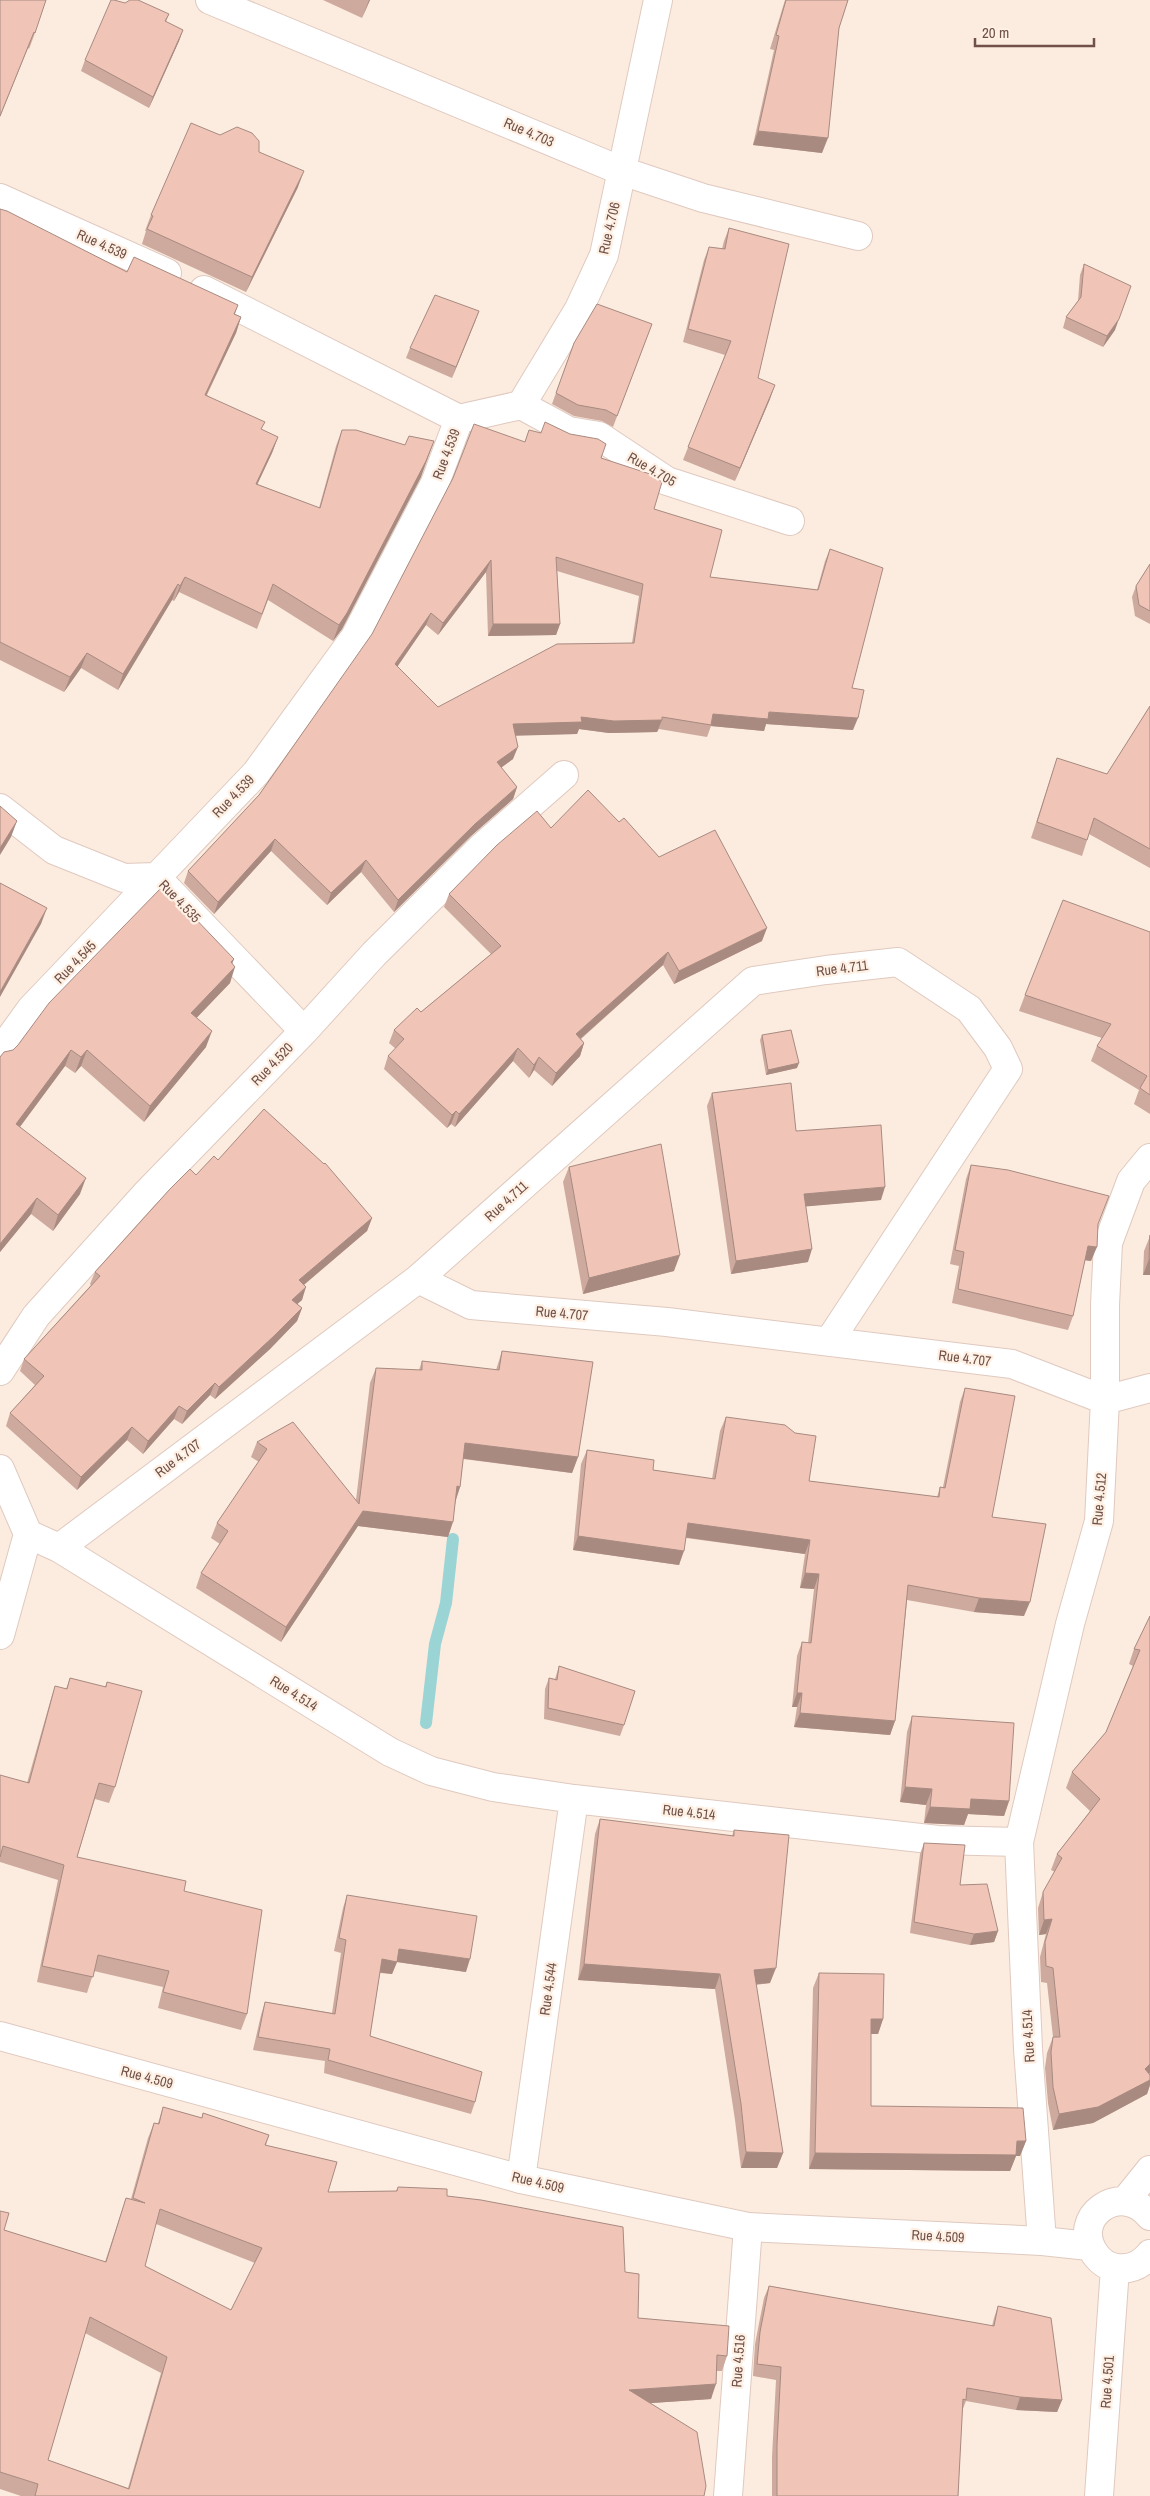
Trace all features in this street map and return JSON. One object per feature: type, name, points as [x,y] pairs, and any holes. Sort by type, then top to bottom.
[{"type":"street","name":"Rue 4.703","points":[[210,0],[622,171],[703,198],[858,236]]},
{"type":"street","name":"Rue 4.706","points":[[520,405],[579,309],[604,255],[658,0]]},
{"type":"street","name":"Rue 4.539","points":[[0,198],[225,299],[459,419],[435,482],[355,637],[256,774],[156,877]]},
{"type":"street","points":[[459,419],[520,405]]},
{"type":"street","name":"Rue 4.705","points":[[520,405],[568,431],[599,436],[667,481],[790,521]]},
{"type":"street","name":"Rue 4.520","points":[[0,1371],[36,1316],[145,1195],[304,1031],[388,941],[482,848],[564,774]]},
{"type":"street","name":"Rue 4.535","points":[[0,808],[54,850],[124,878],[156,877],[304,1031]]},
{"type":"street","name":"Rue 4.545","points":[[0,1052],[31,1009],[156,877]]},
{"type":"street","name":"Rue 4.711","points":[[418,1279],[753,981],[898,962],[969,1009],[998,1048],[1008,1069],[830,1340]]},
{"type":"street","name":"Rue 4.512","points":[[1019,1842],[1070,1624],[1099,1521],[1105,1400],[1104,1305],[1108,1243],[1131,1181],[1150,1158]]},
{"type":"street","name":"Rue 4.707","points":[[59,1548],[418,1279],[471,1305],[667,1322],[830,1340],[1012,1364],[1105,1400]]},
{"type":"street","points":[[1105,1400],[1150,1388]]},
{"type":"street","points":[[0,1469],[28,1534],[0,1634]]},
{"type":"street","name":"Rue 4.514","points":[[28,1534],[59,1548],[390,1752],[431,1771],[493,1787],[574,1799],[938,1840],[1019,1842],[1028,2049],[1042,2241]]},
{"type":"street","name":"Rue 4.544","points":[[521,2179],[574,1799]]},
{"type":"street","name":"Rue 4.509","points":[[0,2036],[521,2179],[748,2227],[1042,2241],[1089,2246]]},
{"type":"street","points":[[1125,2201],[1150,2170]]},
{"type":"street","points":[[1150,2216],[1143,2207],[1125,2201],[1114,2201],[1101,2207],[1092,2218],[1087,2232],[1089,2246],[1099,2260],[1115,2268],[1130,2268],[1144,2261],[1150,2254]]},
{"type":"street","name":"Rue 4.516","points":[[728,2496],[748,2227]]},
{"type":"street","name":"Rue 4.501","points":[[1099,2496],[1115,2268]]},
{"type":"building","points":[[0,0],[46,0],[35,33],[0,116]]},
{"type":"building","points":[[111,0],[125,3],[130,0],[138,0],[169,14],[165,21],[183,30],[153,97],[85,60]]},
{"type":"building","points":[[786,0],[848,0],[839,28],[828,138],[758,131],[779,36],[776,35]]},
{"type":"building","points":[[191,123],[220,135],[237,127],[252,133],[259,141],[259,152],[304,171],[252,277],[147,229],[153,216],[151,215]]},
{"type":"building","points":[[0,209],[127,272],[134,257],[238,305],[234,314],[241,317],[205,395],[265,422],[261,429],[278,437],[256,484],[320,508],[342,430],[356,430],[405,445],[409,436],[434,441],[426,461],[339,625],[273,584],[262,614],[185,577],[180,586],[178,584],[123,674],[87,653],[70,677],[0,642]]},
{"type":"building","points":[[729,228],[789,244],[758,378],[775,385],[740,468],[688,447],[731,341],[688,329],[709,247],[725,249]]},
{"type":"building","points":[[1084,264],[1131,286],[1119,319],[1107,336],[1066,317],[1081,297]]},
{"type":"building","points":[[435,295],[479,311],[456,367],[410,348]]},
{"type":"building","points":[[597,304],[652,324],[617,416],[606,410],[578,405],[556,393],[574,343]]},
{"type":"building","points":[[545,422],[570,434],[598,439],[606,444],[601,458],[650,474],[662,482],[654,509],[722,530],[710,577],[818,590],[830,549],[883,568],[852,688],[864,690],[858,718],[769,712],[768,719],[713,714],[711,725],[662,717],[662,720],[614,721],[581,717],[582,722],[513,724],[518,747],[497,762],[517,787],[475,824],[398,900],[366,860],[331,893],[275,839],[218,902],[188,871],[259,795],[372,634],[453,478],[474,424],[525,442],[529,430],[541,433]],"holes":[[[556,557],[643,584],[634,643],[557,644],[438,707],[395,664],[431,613],[443,623],[491,560],[493,624],[560,624]]]},
{"type":"building","points":[[1150,564],[1150,611],[1139,605],[1136,586]]},
{"type":"building","points":[[1150,706],[1150,849],[1094,818],[1087,840],[1037,822],[1057,758],[1107,774]]},
{"type":"building","points":[[588,790],[619,822],[624,818],[659,857],[715,830],[767,928],[679,971],[668,952],[576,1034],[584,1043],[556,1073],[539,1057],[534,1065],[518,1048],[459,1114],[456,1111],[452,1115],[388,1056],[404,1039],[394,1030],[417,1008],[421,1012],[501,946],[449,894],[497,845],[537,811],[551,828]]},
{"type":"building","points":[[0,806],[17,821],[0,848]]},
{"type":"building","points":[[0,883],[47,908],[0,992]]},
{"type":"building","points":[[160,889],[168,890],[234,959],[231,962],[235,967],[191,1013],[212,1031],[150,1106],[87,1050],[81,1057],[71,1050],[16,1124],[86,1178],[58,1215],[37,1198],[0,1244],[0,1057],[4,1052],[13,1050],[18,1045],[49,1003]]},
{"type":"building","points":[[1063,900],[1150,932],[1150,1095],[1140,1088],[1147,1076],[1097,1046],[1111,1024],[1025,995]]},
{"type":"building","points":[[791,1030],[799,1063],[768,1070],[762,1035]]},
{"type":"building","points":[[791,1083],[796,1131],[881,1125],[885,1187],[804,1194],[812,1249],[736,1261],[712,1093]]},
{"type":"building","points":[[264,1109],[325,1163],[372,1218],[299,1280],[306,1287],[292,1300],[302,1308],[219,1387],[215,1383],[187,1411],[179,1406],[148,1441],[132,1427],[81,1477],[10,1413],[44,1376],[24,1359],[100,1276],[95,1272],[170,1189],[190,1169],[196,1175],[214,1156],[218,1160]]},
{"type":"building","points":[[661,1144],[680,1255],[589,1278],[569,1167]]},
{"type":"building","points":[[971,1165],[1008,1170],[1109,1196],[1098,1224],[1097,1247],[1088,1246],[1073,1316],[958,1289],[964,1252],[955,1250]]},
{"type":"building","points":[[502,1351],[593,1362],[578,1457],[465,1443],[460,1487],[457,1486],[453,1522],[363,1511],[286,1627],[201,1573],[228,1531],[217,1523],[267,1449],[257,1442],[293,1422],[359,1504],[376,1368],[422,1370],[422,1361],[499,1370]]},
{"type":"building","points":[[965,1388],[1015,1396],[992,1517],[1046,1524],[1030,1602],[979,1598],[908,1585],[895,1721],[800,1713],[802,1693],[797,1693],[802,1642],[811,1643],[819,1574],[805,1573],[810,1540],[688,1523],[684,1551],[578,1536],[587,1450],[654,1460],[653,1470],[715,1479],[726,1417],[785,1425],[795,1433],[816,1436],[809,1481],[939,1497],[940,1487],[945,1488]]},
{"type":"building","points":[[1150,1616],[1150,2064],[1145,2069],[1150,2075],[1150,2080],[1098,2107],[1059,2114],[1053,2087],[1051,2052],[1053,2037],[1060,2037],[1053,1968],[1046,1966],[1045,1942],[1052,1919],[1044,1920],[1043,1892],[1062,1858],[1057,1854],[1100,1799],[1072,1772],[1106,1732],[1140,1650],[1134,1649]]},
{"type":"building","points":[[559,1666],[635,1691],[624,1725],[548,1708],[549,1678],[557,1680]]},
{"type":"building","points":[[70,1678],[106,1687],[107,1682],[142,1691],[115,1787],[99,1783],[77,1857],[186,1881],[184,1891],[262,1910],[247,2014],[163,1992],[169,1971],[98,1955],[93,1977],[42,1966],[64,1865],[3,1846],[0,1857],[0,1775],[29,1783],[55,1686],[67,1689]]},
{"type":"building","points":[[912,1716],[1014,1723],[1009,1801],[971,1799],[970,1809],[930,1807],[932,1789],[905,1787]]},
{"type":"building","points":[[600,1819],[734,1836],[734,1830],[789,1835],[776,1968],[754,1970],[783,2153],[746,2152],[741,2104],[720,1974],[584,1964]]},
{"type":"building","points":[[924,1843],[965,1845],[960,1885],[987,1884],[998,1931],[974,1934],[914,1922]]},
{"type":"building","points":[[347,1895],[477,1916],[470,1959],[399,1949],[397,1962],[382,1959],[370,2036],[482,2072],[475,2102],[328,2060],[330,2049],[258,2037],[265,2002],[335,2014],[346,1940],[339,1938]]},
{"type":"building","points":[[819,1973],[884,1974],[883,2019],[871,2019],[871,2106],[1023,2108],[1026,2141],[1017,2141],[1016,2155],[815,2153]]},
{"type":"building","points":[[163,2107],[202,2118],[203,2113],[269,2135],[265,2145],[337,2162],[328,2192],[397,2191],[398,2187],[447,2189],[447,2196],[481,2200],[623,2227],[625,2272],[639,2274],[638,2318],[729,2326],[727,2356],[717,2355],[716,2384],[629,2390],[697,2432],[706,2486],[704,2496],[35,2496],[38,2484],[0,2472],[0,2211],[9,2213],[4,2230],[106,2262],[126,2198],[145,2203],[133,2198],[154,2123],[159,2124]],"holes":[[[160,2209],[262,2248],[231,2310],[145,2266]],[[90,2317],[167,2357],[129,2489],[48,2460]]]},
{"type":"building","points":[[769,2286],[994,2326],[998,2306],[1051,2318],[1062,2400],[1020,2397],[967,2388],[966,2400],[963,2399],[958,2496],[777,2496],[777,2444],[781,2367],[757,2364],[760,2332]]},
{"type":"waterway","points":[[426,1723],[435,1644],[446,1603],[453,1539]]}]
